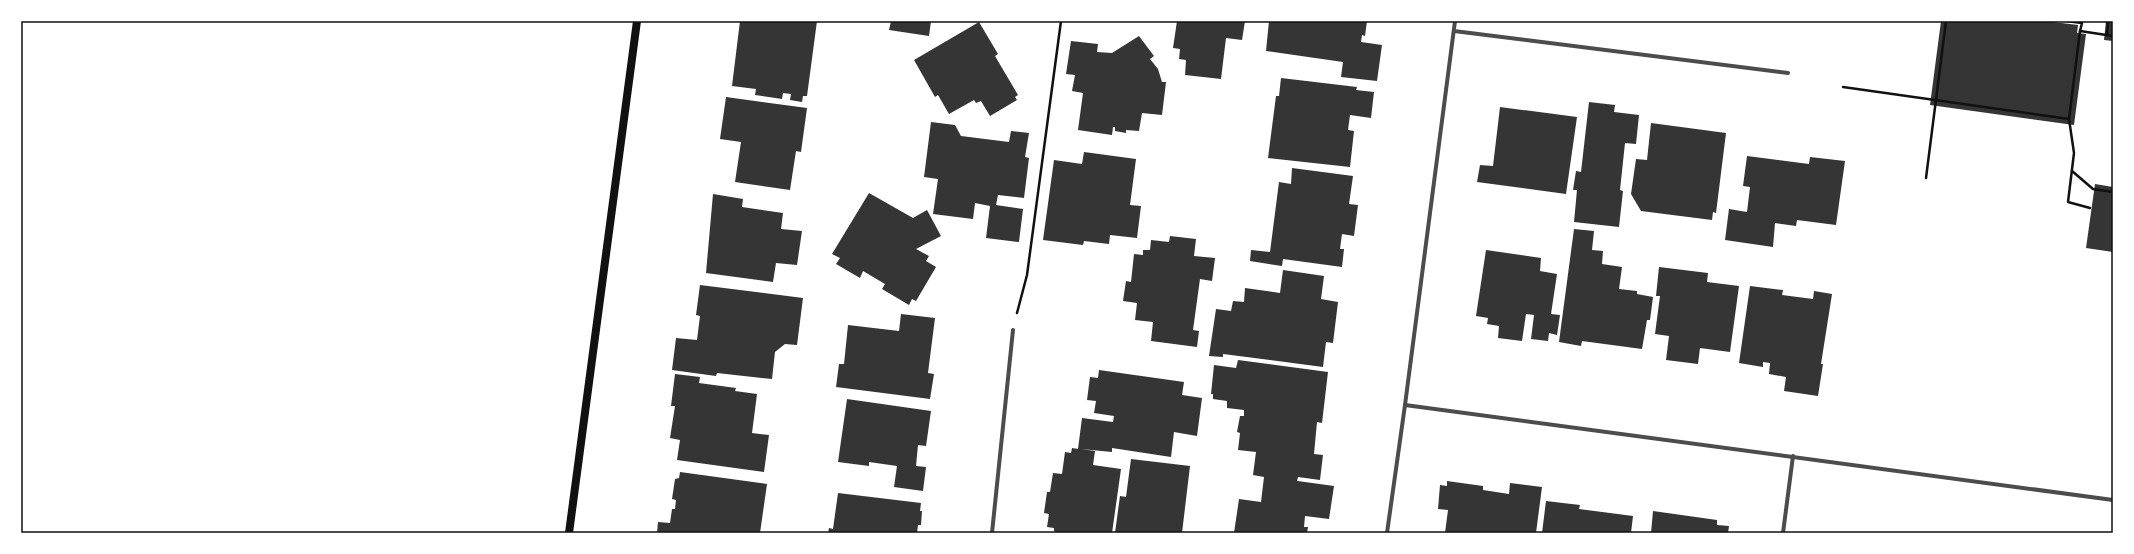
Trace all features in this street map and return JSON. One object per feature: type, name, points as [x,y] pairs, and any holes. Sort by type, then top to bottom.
[{"type":"main road","points":[[569,533],[637,21]]},
{"type":"street","points":[[1387,533],[1455,21]]},
{"type":"street","points":[[1454,32],[1788,73]]},
{"type":"street","points":[[992,533],[1013,330]]},
{"type":"street","points":[[1405,405],[2113,500]]},
{"type":"street","points":[[1783,533],[1793,456]]},
{"type":"path","points":[[1013,330],[1027,275],[1061,21]]},
{"type":"path","points":[[1926,178],[1946,21]]},
{"type":"path","points":[[2066,21],[2082,23],[2069,119],[2074,153],[2068,202],[2090,208]]},
{"type":"path","points":[[2107,35],[2108,22]]},
{"type":"path","points":[[2080,31],[2113,36]]},
{"type":"path","points":[[1843,87],[2069,119]]},
{"type":"path","points":[[2072,171],[2093,189],[2113,192]]},
{"type":"building","points":[[740,21],[817,21],[807,96],[803,96],[802,102],[790,100],[791,94],[783,93],[782,99],[755,95],[756,89],[732,86]]},
{"type":"building","points":[[891,21],[931,21],[929,36],[889,30]]},
{"type":"building","points":[[1177,21],[1245,21],[1242,40],[1226,38],[1221,79],[1185,75],[1186,60],[1179,59],[1180,49],[1173,48]]},
{"type":"building","points":[[1269,21],[1367,21],[1365,36],[1362,35],[1361,42],[1382,45],[1377,81],[1341,77],[1343,62],[1266,51]]},
{"type":"building","points":[[1941,21],[2045,21],[2078,25],[2077,33],[2086,34],[2074,125],[1930,105]]},
{"type":"building","points":[[2106,21],[2113,21],[2113,41],[2104,40]]},
{"type":"building","points":[[979,22],[998,54],[995,56],[1018,95],[1015,97],[1017,100],[990,116],[981,101],[976,103],[974,100],[949,114],[938,95],[935,97],[914,60]]},
{"type":"building","points":[[1139,36],[1154,56],[1150,59],[1158,69],[1162,82],[1166,82],[1162,115],[1142,113],[1139,131],[1126,130],[1126,133],[1115,131],[1115,127],[1113,127],[1112,135],[1078,130],[1083,93],[1072,91],[1075,75],[1066,74],[1071,41],[1098,44],[1097,52],[1112,53]]},
{"type":"building","points":[[1281,78],[1357,87],[1356,90],[1374,92],[1371,118],[1350,115],[1348,130],[1354,131],[1350,167],[1268,158],[1276,96],[1279,96]]},
{"type":"building","points":[[726,97],[807,108],[801,152],[796,151],[790,190],[735,182],[741,142],[720,139]]},
{"type":"building","points":[[1589,102],[1615,105],[1614,112],[1639,115],[1636,144],[1625,143],[1620,190],[1623,191],[1619,227],[1574,222],[1577,190],[1573,190],[1576,171],[1581,172]]},
{"type":"building","points":[[1500,107],[1577,117],[1566,194],[1477,182],[1480,165],[1493,166]]},
{"type":"building","points":[[931,122],[955,125],[961,136],[1009,142],[1011,131],[1029,133],[1025,157],[1029,158],[1024,198],[998,195],[996,205],[1023,209],[1019,242],[986,238],[990,206],[975,203],[973,219],[933,214],[938,179],[924,177]]},
{"type":"building","points":[[1651,123],[1726,133],[1716,213],[1713,212],[1712,220],[1641,211],[1631,194],[1636,159],[1647,160]]},
{"type":"building","points":[[1084,152],[1136,159],[1130,205],[1141,206],[1137,238],[1110,235],[1109,244],[1084,241],[1083,245],[1043,240],[1054,160],[1082,164]]},
{"type":"building","points":[[1747,156],[1809,164],[1810,157],[1845,161],[1836,225],[1797,220],[1796,226],[1775,223],[1773,247],[1725,240],[1729,209],[1747,212],[1750,187],[1743,186]]},
{"type":"building","points":[[1292,168],[1353,176],[1349,204],[1358,205],[1354,236],[1342,234],[1340,249],[1344,249],[1342,267],[1283,259],[1282,266],[1250,261],[1251,250],[1270,252],[1279,182],[1291,184]]},
{"type":"building","points":[[2095,184],[2113,187],[2113,252],[2086,248]]},
{"type":"building","points":[[869,193],[913,218],[927,210],[941,236],[916,249],[929,256],[926,261],[936,267],[916,301],[912,299],[909,305],[882,289],[885,284],[863,271],[860,278],[836,264],[840,258],[832,254]]},
{"type":"building","points":[[713,194],[743,199],[742,207],[783,213],[781,229],[802,231],[797,265],[776,263],[773,282],[706,273]]},
{"type":"building","points":[[1574,229],[1594,231],[1592,250],[1603,251],[1602,264],[1622,267],[1619,289],[1637,291],[1637,294],[1653,297],[1650,320],[1647,320],[1642,349],[1582,341],[1581,346],[1559,342]]},
{"type":"building","points":[[1170,236],[1196,239],[1194,256],[1215,258],[1212,281],[1200,279],[1193,330],[1199,331],[1197,347],[1151,341],[1153,322],[1135,320],[1137,303],[1123,301],[1126,281],[1131,282],[1134,254],[1143,255],[1143,250],[1150,250],[1151,240],[1169,242]]},
{"type":"building","points":[[1486,250],[1541,258],[1540,271],[1557,274],[1551,314],[1560,315],[1557,335],[1549,333],[1548,341],[1531,339],[1534,315],[1526,314],[1522,341],[1498,338],[1499,326],[1487,324],[1488,318],[1476,316]]},
{"type":"building","points":[[1659,267],[1708,273],[1707,282],[1739,286],[1730,352],[1700,348],[1698,364],[1666,360],[1669,336],[1655,334],[1660,296],[1656,296]]},
{"type":"building","points":[[1283,270],[1324,276],[1321,299],[1338,302],[1333,343],[1326,342],[1323,367],[1223,354],[1223,357],[1209,356],[1216,309],[1231,311],[1233,301],[1244,302],[1245,288],[1280,293]]},
{"type":"building","points":[[700,285],[803,298],[797,345],[785,344],[775,352],[772,379],[717,373],[716,376],[672,370],[676,338],[697,340],[700,316],[696,315]]},
{"type":"building","points":[[1750,286],[1783,290],[1782,295],[1813,299],[1814,291],[1832,294],[1821,364],[1823,364],[1818,396],[1784,391],[1786,377],[1769,374],[1770,363],[1763,362],[1763,367],[1739,363]]},
{"type":"building","points":[[901,314],[935,318],[928,373],[934,374],[930,399],[836,387],[839,364],[844,364],[848,325],[899,331]]},
{"type":"building","points":[[1238,360],[1328,372],[1322,423],[1317,422],[1314,454],[1323,455],[1320,480],[1298,477],[1297,481],[1334,486],[1329,519],[1305,516],[1304,527],[1308,527],[1307,533],[1234,533],[1239,499],[1261,502],[1264,477],[1253,475],[1256,452],[1238,450],[1240,433],[1237,432],[1240,416],[1244,416],[1244,410],[1227,408],[1227,401],[1213,399],[1213,394],[1211,394],[1214,365],[1236,368]]},
{"type":"building","points":[[1099,370],[1184,382],[1182,395],[1202,398],[1197,436],[1174,432],[1171,457],[1112,448],[1112,452],[1081,449],[1095,451],[1093,465],[1121,469],[1112,533],[1058,533],[1054,531],[1054,528],[1047,527],[1049,514],[1044,513],[1047,492],[1050,492],[1053,473],[1062,474],[1065,452],[1071,453],[1072,448],[1078,449],[1082,418],[1113,422],[1114,416],[1094,413],[1096,401],[1087,400],[1090,377],[1098,378]]},
{"type":"building","points":[[675,374],[700,377],[699,383],[736,388],[735,391],[757,394],[752,433],[769,435],[764,472],[677,460],[680,440],[670,438],[675,406],[671,406]]},
{"type":"building","points":[[847,399],[931,411],[926,446],[918,445],[916,466],[926,467],[923,491],[894,487],[897,466],[869,462],[869,466],[838,462]]},
{"type":"building","points":[[1131,459],[1190,466],[1182,533],[1115,533],[1120,496],[1126,497]]},
{"type":"building","points":[[680,472],[767,484],[760,533],[657,533],[658,522],[670,523],[672,509],[675,509],[676,500],[672,499],[675,479],[679,478]]},
{"type":"building","points":[[1447,481],[1483,486],[1483,490],[1509,494],[1510,483],[1542,487],[1536,533],[1445,533],[1448,510],[1438,509],[1440,485],[1447,486]]},
{"type":"building","points":[[838,493],[921,503],[921,525],[918,525],[917,533],[828,533],[829,528],[833,529]]},
{"type":"building","points":[[1546,501],[1580,505],[1579,509],[1633,516],[1631,533],[1542,533]]},
{"type":"building","points":[[1653,511],[1717,520],[1717,525],[1729,526],[1728,533],[1651,533]]}]
